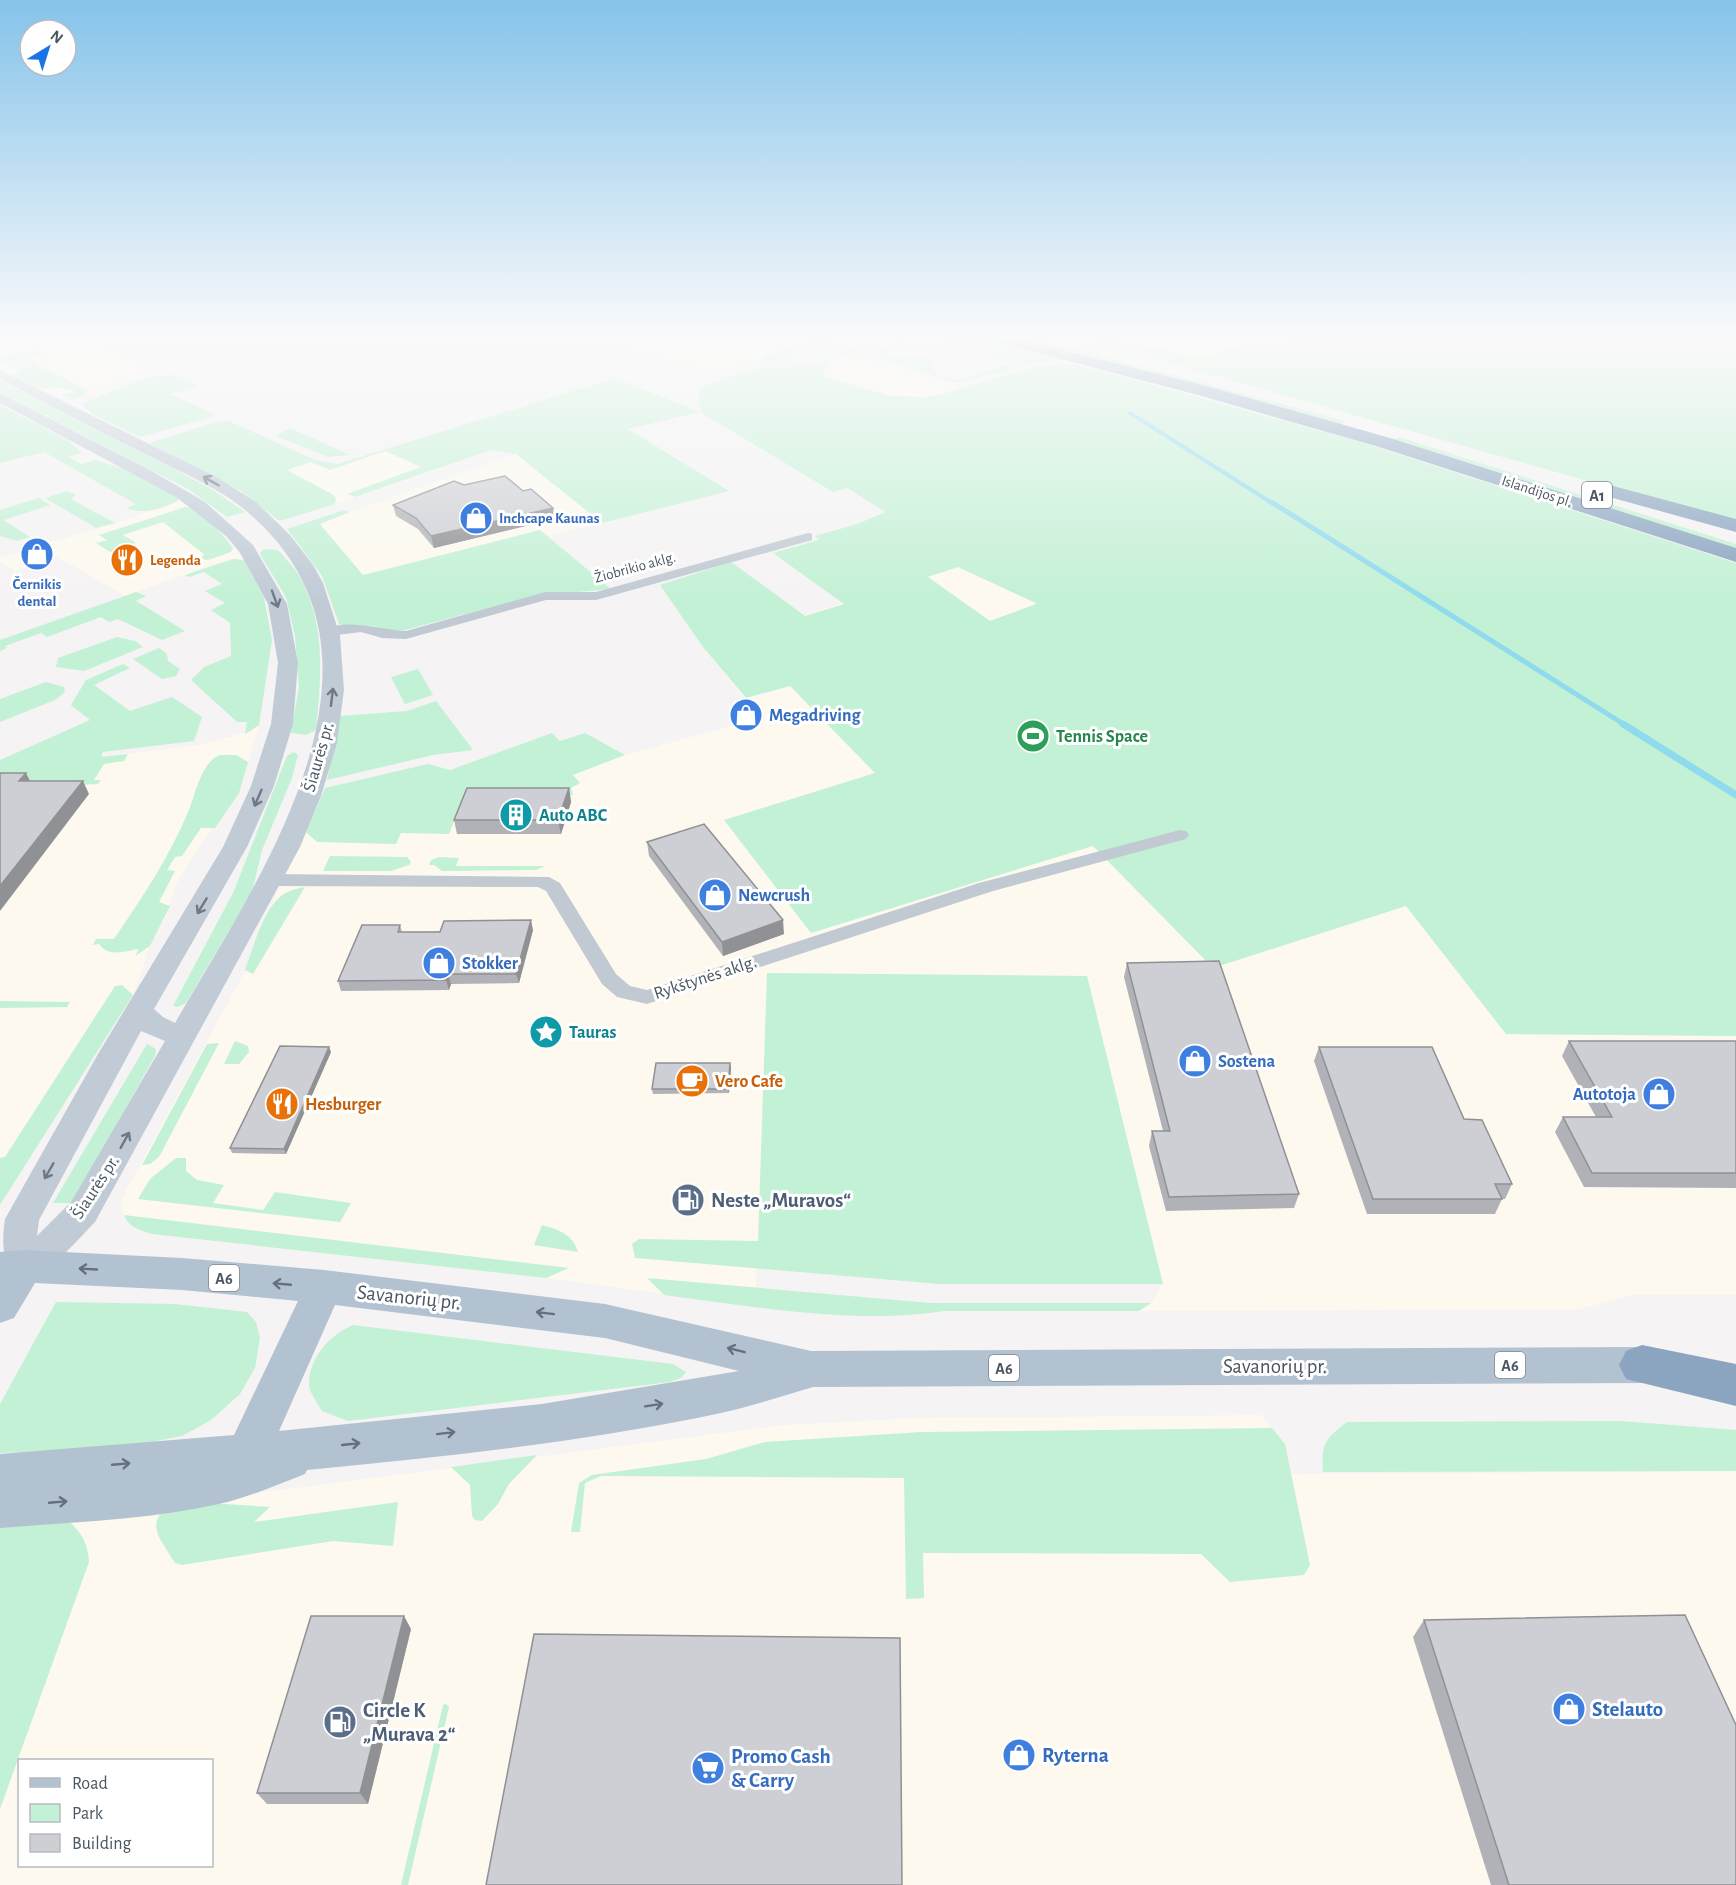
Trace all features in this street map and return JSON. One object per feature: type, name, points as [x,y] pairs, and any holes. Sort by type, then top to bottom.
[{"type":"highway","name":"Islandijos pl.","points":[[1319,424],[1736,555]]},
{"type":"highway","name":"Islandijos pl.","points":[[1365,424],[1458,451],[1736,540]]},
{"type":"highway","points":[[1458,451],[1736,526]]},
{"type":"highway","name":"Savanorių pr.","points":[[1642,1365],[1736,1364]]},
{"type":"highway","points":[[1642,1365],[1736,1385]]},
{"type":"main road","name":"Šiaurės pr.","points":[[12,1267],[56,1240],[83,1212],[270,880],[286,850],[299,747],[287,686],[287,654],[282,618],[273,593],[248,551],[222,523],[188,496],[51,424]]},
{"type":"main road","name":"Šiaurės pr.","points":[[12,1267],[19,1244],[22,1219],[139,1009],[230,855],[257,801],[299,747],[334,686],[329,632],[314,581],[286,542],[259,513],[237,496],[99,424]]},
{"type":"main road","points":[[222,523],[259,513]]},
{"type":"main road","points":[[248,551],[286,542]]},
{"type":"main road","points":[[139,1009],[147,1022],[159,1030],[184,1034]]},
{"type":"main road","points":[[0,1306],[12,1267]]},
{"type":"main road","name":"Savanorių pr.","points":[[12,1267],[182,1274],[324,1287],[604,1321],[813,1369],[1642,1365]]},
{"type":"main road","points":[[248,1453],[324,1287]]},
{"type":"main road","name":"Savanorių pr.","points":[[0,1474],[315,1447],[596,1414],[722,1393],[813,1369]]},
{"type":"main road","points":[[0,1506],[215,1485],[263,1471],[315,1447]]},
{"type":"street","name":"Žiobrikio aklg.","points":[[329,632],[362,628],[382,634],[405,635],[545,596],[596,596],[808,537]]},
{"type":"street","name":"Rykštynės aklg.","points":[[270,880],[542,881],[553,887],[609,979],[624,992],[647,996],[986,887],[1180,835]]},
{"type":"shaded area","points":[[395,447],[442,468],[335,504],[336,498],[287,470],[315,460],[338,464]]},
{"type":"shaded area","points":[[516,454],[602,523],[549,536],[540,530],[327,585],[311,560],[288,533],[287,529],[292,527],[344,510],[350,512]]},
{"type":"shaded area","points":[[178,498],[219,530],[244,560],[233,559],[214,564],[125,596],[57,557],[15,571],[0,562],[0,557],[110,525],[173,503]]},
{"type":"shaded area","points":[[958,567],[1037,604],[990,621],[1406,906],[1506,1034],[1736,1036],[1736,1295],[1632,1295],[1580,1309],[1139,1311],[1151,1303],[1163,1284],[1087,976],[758,1241],[755,1306],[546,1278],[152,1234],[136,1229],[127,1222],[121,1208],[122,1198],[245,971],[258,936],[325,788],[625,755],[760,718],[703,647]]},
{"type":"shaded area","points":[[259,725],[239,793],[202,843],[176,884],[167,915],[150,946],[133,995],[0,1205],[0,778],[31,766],[198,745],[252,731]]},
{"type":"shaded area","points":[[1261,1415],[1285,1444],[1291,1474],[1736,1471],[1736,1885],[0,1885],[0,1526],[784,1425],[916,1418]]},
{"type":"green space","points":[[0,424],[37,424],[66,439],[82,453],[68,457],[81,464],[96,460],[129,471],[178,498],[178,501],[152,510],[139,511],[126,508],[136,504],[44,452],[0,463]]},
{"type":"green space","points":[[62,424],[85,424],[210,488],[245,512],[227,517],[188,489]]},
{"type":"green space","points":[[113,424],[187,424],[140,437]]},
{"type":"green space","points":[[210,424],[236,424],[315,460],[338,464],[467,424],[649,424],[628,429],[729,491],[602,523],[516,454],[491,450],[355,497],[347,494],[421,467],[385,451],[330,470],[311,462],[287,470],[332,494],[336,498],[335,504],[278,520],[241,491],[149,443]]},
{"type":"green space","points":[[720,424],[1296,424],[1358,441],[1736,563],[1736,1036],[1506,1034],[1406,906],[1213,968],[1093,846],[811,933],[724,820],[875,773],[790,686],[746,698],[703,647],[660,585],[731,562],[805,616],[844,604],[773,553],[819,540],[815,536],[857,524],[886,512],[847,488],[833,492]],"holes":[[[958,567],[1036,604],[990,621],[928,577]]]},
{"type":"green space","points":[[1386,424],[1736,424],[1736,523]]},
{"type":"green space","points":[[290,428],[350,455],[328,457],[276,436]]},
{"type":"green space","points":[[1399,437],[1736,544],[1736,550],[1390,440]]},
{"type":"green space","points":[[67,491],[76,495],[71,499],[115,523],[96,528],[45,498]]},
{"type":"green space","points":[[39,498],[50,505],[4,520],[30,537],[17,541],[0,536],[0,510]]},
{"type":"green space","points":[[185,507],[199,513],[212,523],[233,548],[231,552],[208,560],[195,558],[205,555],[163,522],[123,535],[136,543],[110,552],[96,543],[107,540],[99,535]]},
{"type":"green space","points":[[344,510],[350,512],[320,524],[363,575],[540,530],[611,589],[532,596],[401,631],[371,626],[342,625],[339,624],[322,576],[287,529]]},
{"type":"green space","points":[[265,549],[278,550],[301,579],[310,601],[319,637],[320,674],[316,730],[306,735],[291,733],[299,687],[295,636],[286,597],[261,556],[260,552]]},
{"type":"green space","points":[[233,559],[244,560],[264,598],[272,640],[259,725],[245,734],[247,722],[237,722],[191,680],[204,667],[231,656],[230,623],[211,610],[225,603],[205,591],[222,584],[204,572],[189,577],[185,575]]},
{"type":"green space","points":[[136,592],[146,596],[136,601],[185,631],[162,640],[118,619],[109,622],[101,617],[47,637],[41,633],[5,646],[7,648],[0,651],[0,640]]},
{"type":"green space","points":[[117,637],[135,641],[143,647],[84,671],[56,667],[58,658]]},
{"type":"green space","points":[[159,648],[167,654],[168,661],[180,669],[176,676],[162,679],[133,659]]},
{"type":"green space","points":[[123,664],[130,668],[94,685],[130,711],[172,697],[202,717],[194,741],[103,752],[101,757],[128,754],[124,761],[104,764],[94,780],[101,780],[98,784],[0,789],[0,760],[90,720],[71,705],[86,680]]},
{"type":"green space","points":[[418,669],[433,695],[405,704],[391,677]]},
{"type":"green space","points":[[46,682],[64,687],[65,692],[55,700],[0,722],[0,699]]},
{"type":"green space","points":[[436,701],[473,750],[433,755],[327,780],[340,716],[407,711]]},
{"type":"green space","points":[[552,733],[560,741],[585,733],[625,755],[573,775],[580,783],[571,788],[573,795],[458,811],[449,834],[401,833],[396,844],[317,842],[306,832],[325,788],[428,764],[450,770]]},
{"type":"green space","points":[[294,752],[298,755],[292,778],[262,850],[252,892],[186,1003],[178,1007],[173,1006],[233,893],[287,756]]},
{"type":"green space","points":[[220,755],[236,755],[248,762],[239,793],[215,828],[201,828],[182,856],[175,857],[167,870],[175,871],[159,902],[170,906],[150,946],[135,956],[139,949],[112,952],[99,944],[93,945],[96,939],[114,939],[173,844],[208,764]]},
{"type":"green space","points":[[330,856],[407,857],[411,862],[409,865],[391,871],[323,871]]},
{"type":"green space","points":[[439,857],[459,858],[456,866],[545,866],[536,870],[442,871],[434,865],[429,865],[431,860]]},
{"type":"green space","points":[[305,887],[253,974],[245,970],[259,932],[273,904],[285,894]]},
{"type":"green space","points":[[767,973],[1087,976],[1163,1284],[940,1284],[635,1258],[632,1244],[639,1239],[758,1241]]},
{"type":"green space","points":[[122,985],[133,995],[0,1205],[0,1158],[5,1157],[115,986]]},
{"type":"green space","points":[[0,1001],[70,1002],[67,1007],[0,1008]]},
{"type":"green space","points":[[235,1041],[248,1046],[249,1052],[239,1064],[224,1064]]},
{"type":"green space","points":[[219,1043],[159,1157],[150,1164],[142,1165],[207,1044]]},
{"type":"green space","points":[[147,1044],[156,1049],[155,1056],[72,1203],[53,1203]]},
{"type":"green space","points":[[176,1158],[186,1158],[186,1171],[197,1180],[224,1185],[213,1203],[263,1210],[275,1192],[351,1203],[340,1222],[138,1199],[150,1179]]},
{"type":"green space","points":[[124,1215],[569,1268],[546,1278],[152,1234],[132,1226]]},
{"type":"green space","points":[[542,1225],[560,1231],[569,1237],[578,1252],[534,1245]]},
{"type":"green space","points":[[647,1278],[930,1303],[1151,1303],[1139,1311],[944,1311],[911,1315],[840,1315],[768,1309],[664,1295]]},
{"type":"green space","points":[[56,1302],[175,1304],[247,1312],[256,1322],[260,1338],[255,1368],[240,1394],[211,1420],[182,1436],[111,1450],[0,1453],[0,1404]]},
{"type":"green space","points":[[353,1325],[673,1364],[686,1372],[681,1378],[670,1382],[348,1421],[322,1411],[309,1386],[316,1357],[329,1341]]},
{"type":"green space","points":[[1621,1421],[1736,1430],[1736,1471],[1323,1472],[1326,1442],[1347,1422]]},
{"type":"green space","points":[[1272,1428],[1285,1444],[1310,1565],[1304,1575],[1230,1582],[1201,1554],[923,1553],[924,1598],[906,1599],[904,1478],[601,1476],[585,1483],[580,1532],[571,1532],[579,1483],[592,1475],[706,1459],[765,1442],[921,1432]]},
{"type":"green space","points":[[537,1455],[509,1484],[498,1504],[482,1521],[475,1520],[472,1516],[470,1485],[451,1467]]},
{"type":"green space","points":[[179,1501],[270,1507],[254,1522],[398,1502],[393,1546],[333,1541],[182,1565],[175,1563],[156,1529],[160,1515]]},
{"type":"green space","points":[[66,1519],[83,1538],[89,1562],[0,1809],[0,1526]]},
{"type":"green space","points":[[446,1704],[449,1707],[408,1885],[401,1885],[443,1705]]},
{"type":"building","name":"Inchcape Kaunas","points":[[505,476],[523,491],[531,489],[553,508],[431,536],[416,518],[393,505],[454,481],[464,485]]},
{"type":"building","points":[[0,773],[26,773],[19,781],[83,781],[0,886]]},
{"type":"building","points":[[467,788],[569,788],[558,820],[454,820]]},
{"type":"building","name":"Newcrush","points":[[704,824],[783,920],[722,942],[647,842]]},
{"type":"building","name":"Stokker","points":[[531,920],[516,974],[448,974],[446,980],[338,981],[362,925],[400,925],[398,932],[440,932],[444,921]]},
{"type":"building","name":"Sostena","points":[[1219,961],[1299,1194],[1169,1197],[1152,1131],[1170,1131],[1127,963]]},
{"type":"building","name":"Autotoja","points":[[1569,1041],[1736,1041],[1736,1173],[1592,1173],[1563,1117],[1612,1117]]},
{"type":"building","name":"Hesburger","points":[[280,1046],[329,1047],[284,1149],[230,1148]]},
{"type":"building","points":[[1319,1047],[1432,1047],[1464,1119],[1482,1120],[1512,1184],[1495,1184],[1502,1199],[1373,1199]]},
{"type":"building","name":"Vero Cafe","points":[[656,1063],[730,1063],[728,1089],[652,1089]]},
{"type":"building","name":"Stelauto","points":[[1685,1615],[1736,1725],[1736,1885],[1509,1885],[1424,1620]]},
{"type":"building","name":"Circle K „Murava 2“","points":[[311,1616],[404,1616],[360,1793],[257,1793]]},
{"type":"building","name":"Promo Cash & Carry","points":[[534,1634],[900,1638],[902,1885],[486,1885]]},
{"type":"waterway","points":[[1147,424],[1275,505]]},
{"type":"waterway","points":[[1273,503],[1625,725]]},
{"type":"waterway","points":[[1623,724],[1736,795]]},
{"type":"place","name":"Inchcape Kaunas","points":[[476,518]]},
{"type":"place","name":"Černikis dental","points":[[37,554]]},
{"type":"place","name":"Legenda","points":[[127,560]]},
{"type":"place","name":"Megadriving","points":[[746,715]]},
{"type":"place","name":"Tennis Space","points":[[1033,736]]},
{"type":"place","name":"Auto ABC","points":[[516,815]]},
{"type":"place","name":"Newcrush","points":[[715,895]]},
{"type":"place","name":"Stokker","points":[[439,963]]},
{"type":"place","name":"Tauras","points":[[546,1032]]},
{"type":"place","name":"Sostena","points":[[1195,1061]]},
{"type":"place","name":"Vero Cafe","points":[[692,1081]]},
{"type":"place","name":"Autotoja","points":[[1659,1094]]},
{"type":"place","name":"Hesburger","points":[[282,1104]]},
{"type":"place","name":"Neste „Muravos“","points":[[688,1200]]},
{"type":"place","name":"Stelauto","points":[[1569,1709]]},
{"type":"place","name":"Circle K „Murava 2“","points":[[340,1722]]},
{"type":"place","name":"Ryterna","points":[[1019,1755]]},
{"type":"place","name":"Promo Cash & Carry","points":[[708,1768]]}]
